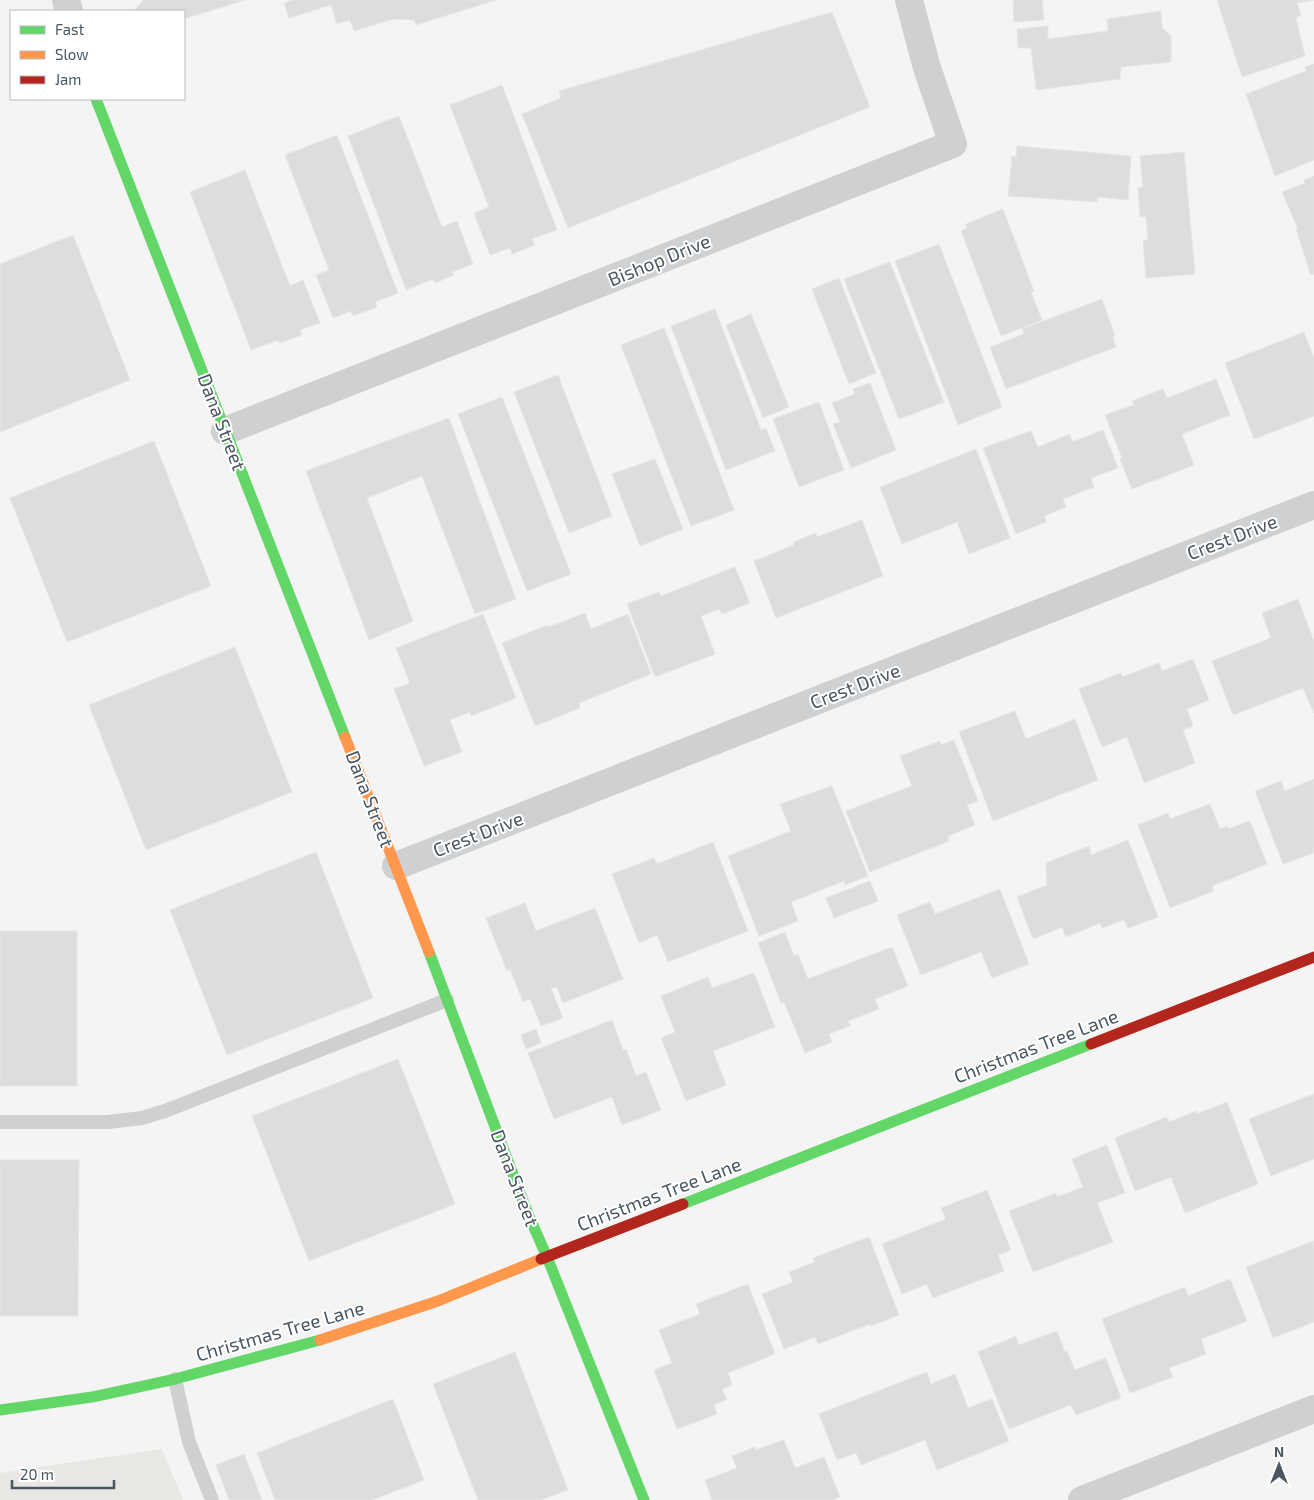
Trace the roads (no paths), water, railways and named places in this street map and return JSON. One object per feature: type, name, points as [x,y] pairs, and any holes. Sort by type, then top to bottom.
[{"type":"street","name":"Bishop Drive","points":[[225,431],[953,144],[927,68],[909,0]]},
{"type":"street","name":"Dana Street","points":[[96,100],[396,866],[528,1214],[644,1500]]},
{"type":"street","name":"Crest Drive","points":[[396,866],[1314,505]]},
{"type":"street","name":"Christmas Tree Lane","points":[[0,1410],[92,1397],[175,1379],[335,1336],[438,1301],[1314,956]]},
{"type":"street","points":[[1082,1500],[1314,1409]]},
{"type":"lane","points":[[0,1122],[108,1122],[142,1118],[447,1000]]},
{"type":"lane","points":[[175,1379],[189,1442],[212,1500]]}]
